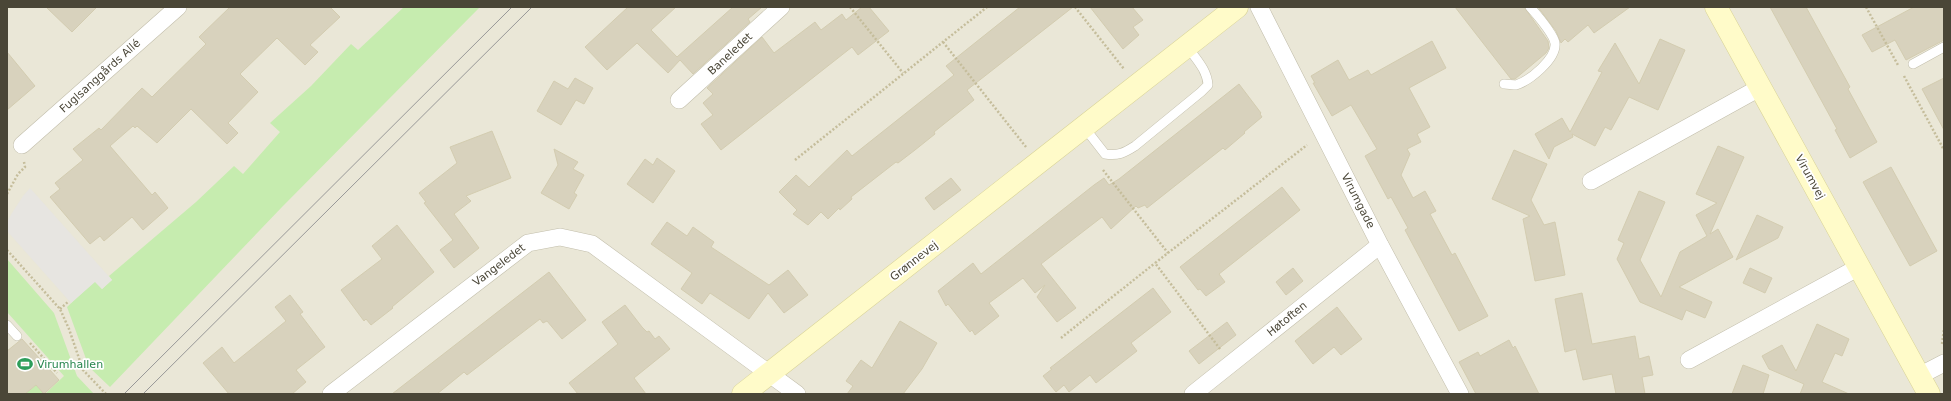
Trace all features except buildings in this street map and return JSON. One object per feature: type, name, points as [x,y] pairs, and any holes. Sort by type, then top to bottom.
[{"type":"street","name":"Fuglsanggårds Allé","points":[[22,145],[178,7]]},
{"type":"street","name":"Baneledet","points":[[679,100],[781,7]]},
{"type":"street","name":"Grønnevej","points":[[743,394],[1237,7]]},
{"type":"street","name":"Virumgade","points":[[1259,7],[1380,245],[1460,394]]},
{"type":"street","name":"Virumvej","points":[[1716,7],[1924,385]]},
{"type":"street","points":[[1591,181],[1761,87]]},
{"type":"street","name":"Vangeledet","points":[[331,394],[528,243],[560,237],[592,244],[797,394]]},
{"type":"street","name":"Høtoften","points":[[1194,394],[1380,245]]},
{"type":"street","points":[[1689,360],[1859,267]]},
{"type":"street","points":[[1924,385],[1944,363]]},
{"type":"lane","points":[[1504,84],[1516,85],[1544,67],[1552,56],[1555,44],[1550,32],[1530,7]]},
{"type":"lane","points":[[1084,127],[1105,154],[1114,156],[1124,153],[1135,146],[1208,85],[1204,70],[1187,46]]},
{"type":"lane","points":[[1913,64],[1944,47]]},
{"type":"lane","points":[[7,325],[18,336]]},
{"type":"path","points":[[850,7],[903,73]]},
{"type":"path","points":[[795,160],[987,7]]},
{"type":"path","points":[[1075,7],[1137,85]]},
{"type":"path","points":[[943,42],[1038,163]]},
{"type":"path","points":[[1061,338],[1323,133]]},
{"type":"path","points":[[7,194],[18,174],[25,168],[22,145]]},
{"type":"path","points":[[1100,165],[1168,253]]},
{"type":"path","points":[[7,250],[60,309],[69,329],[83,370],[106,394]]},
{"type":"path","points":[[1155,263],[1232,364]]},
{"type":"path","points":[[60,309],[69,301]]},
{"type":"path","points":[[18,336],[22,333],[57,373]]},
{"type":"shaded area","points":[[7,7],[1944,7],[1944,394],[7,394]]},
{"type":"shaded area","points":[[30,188],[112,280],[102,289],[95,282],[71,303],[7,231],[7,222],[23,196]]},
{"type":"green space","points":[[404,7],[480,7],[282,207],[110,387],[89,367],[67,307],[95,281],[102,289],[112,280],[109,276],[196,202],[234,166],[243,174],[280,132],[270,123],[311,86],[351,44],[358,50]]},
{"type":"green space","points":[[7,259],[54,313],[77,376],[94,394],[45,394],[64,376],[7,312]]},
{"type":"green space","points":[[36,385],[45,394],[25,394]]},
{"type":"tram line","points":[[124,394],[512,7]]},
{"type":"tram line","points":[[143,394],[532,7]]},
{"type":"place","name":"Virumhallen","points":[[25,364]]}]
